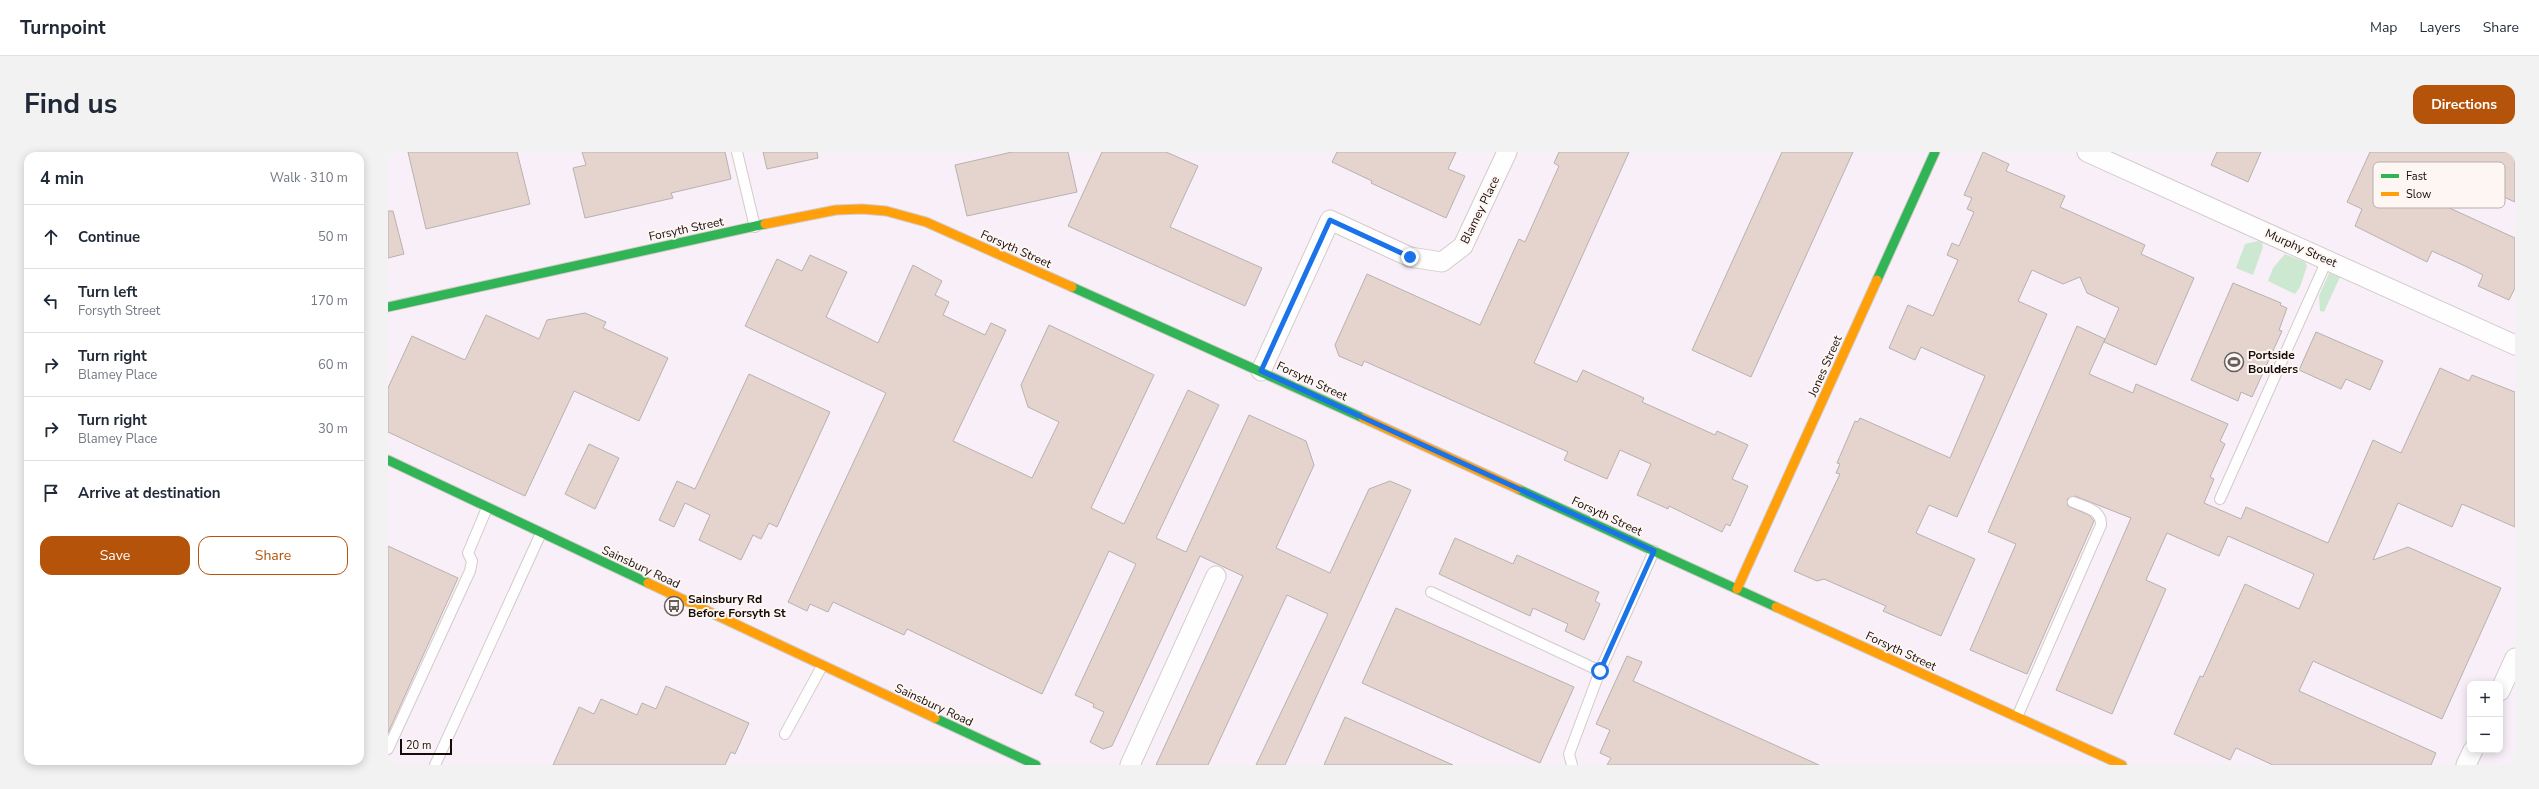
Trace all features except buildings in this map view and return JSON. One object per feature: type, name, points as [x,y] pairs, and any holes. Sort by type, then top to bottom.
[{"type":"street","name":"Blamey Place","points":[[1261,371],[1330,220],[1410,257],[1442,262],[1463,246],[1507,152]]},
{"type":"street","name":"Jones Street","points":[[1737,589],[1935,152]]},
{"type":"street","name":"Murphy Street","points":[[2087,152],[2515,346]]},
{"type":"street","name":"Forsyth Street","points":[[388,307],[848,208],[868,207],[892,211],[926,222],[1261,371],[2122,765]]},
{"type":"street","name":"Sainsbury Road","points":[[388,460],[822,666],[1036,765]]},
{"type":"street","points":[[1130,765],[1216,576]]},
{"type":"street","points":[[2503,685],[2514,663]]},
{"type":"street","points":[[2466,765],[2472,753]]},
{"type":"lane","points":[[737,152],[755,227]]},
{"type":"lane","points":[[2220,499],[2327,260]]},
{"type":"lane","points":[[2017,717],[2101,526],[2102,520],[2098,514],[2073,502]]},
{"type":"lane","points":[[388,749],[470,571],[472,561],[468,553],[487,508]]},
{"type":"lane","points":[[434,765],[541,533]]},
{"type":"lane","points":[[1572,765],[1568,754],[1600,671],[1654,551]]},
{"type":"lane","points":[[1431,592],[1600,671]]},
{"type":"lane","points":[[785,734],[822,666]]},
{"type":"shaded area","points":[[388,152],[2515,152],[2515,765],[388,765]]},
{"type":"green space","points":[[2258,241],[2262,242],[2263,247],[2253,275],[2236,268],[2245,244]]},
{"type":"green space","points":[[2285,254],[2305,262],[2307,266],[2300,287],[2295,294],[2268,281],[2273,268]]},
{"type":"green space","points":[[2329,273],[2340,277],[2324,312],[2320,311],[2319,296]]},
{"type":"traffic: fast","points":[[1877,280],[1935,152]]},
{"type":"traffic: fast","points":[[388,307],[765,224]]},
{"type":"traffic: fast","points":[[1072,287],[1363,418]]},
{"type":"traffic: fast","points":[[388,460],[648,583]]},
{"type":"traffic: fast","points":[[1518,489],[1776,607]]},
{"type":"traffic: fast","points":[[935,718],[1036,765]]},
{"type":"traffic: slow","points":[[765,224],[836,210],[862,209],[886,211],[926,222],[1072,287]]},
{"type":"traffic: slow","points":[[1737,589],[1877,280]]},
{"type":"traffic: slow","points":[[1363,418],[1518,489]]},
{"type":"traffic: slow","points":[[648,583],[935,718]]},
{"type":"traffic: slow","points":[[1776,607],[2122,765]]},
{"type":"place","name":"Portside Boulders","points":[[2234,362]]},
{"type":"place","name":"Sainsbury Rd Before Forsyth St","points":[[674,606]]},
{"type":"route","points":[[1410,257],[1330,220],[1261,371],[1654,551],[1600,671]]}]
